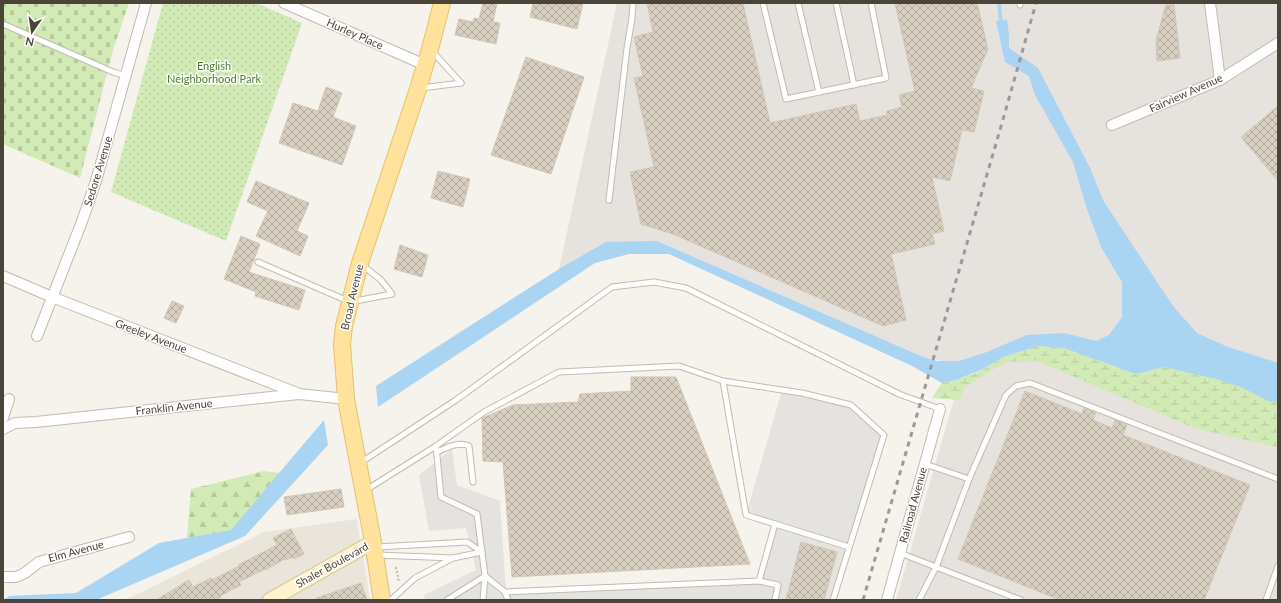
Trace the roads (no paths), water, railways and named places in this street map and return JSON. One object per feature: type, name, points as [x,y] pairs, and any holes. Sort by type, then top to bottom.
[{"type":"main road","name":"Broad Avenue","points":[[382,600],[346,398],[342,344],[344,326],[360,263],[418,89],[442,3]]},
{"type":"street","name":"Sedore Avenue","points":[[36,336],[81,224],[96,180],[146,3]]},
{"type":"street","name":"Hurley Place","points":[[284,3],[425,65]]},
{"type":"street","points":[[1210,3],[1220,80]]},
{"type":"street","name":"Fairview Avenue","points":[[1112,125],[1220,80],[1278,43]]},
{"type":"street","name":"Greeley Avenue","points":[[3,276],[52,297],[299,394]]},
{"type":"street","name":"Franklin Avenue","points":[[3,429],[15,423],[299,394],[346,398]]},
{"type":"street","points":[[3,418],[9,399]]},
{"type":"street","name":"Railroad Avenue","points":[[887,600],[940,409]]},
{"type":"street","name":"Elm Avenue","points":[[3,577],[16,577],[25,573],[39,562],[129,537]]},
{"type":"street","name":"Shaler Boulevard","points":[[270,600],[373,548]]},
{"type":"lane","points":[[609,200],[633,3]]},
{"type":"lane","points":[[763,3],[786,99],[886,78],[871,3]]},
{"type":"lane","points":[[798,3],[819,92]]},
{"type":"lane","points":[[836,3],[854,85]]},
{"type":"lane","points":[[3,24],[113,72],[126,76]]},
{"type":"lane","points":[[418,89],[461,83],[430,49]]},
{"type":"lane","points":[[258,262],[350,302],[392,294],[381,280],[360,263]]},
{"type":"lane","points":[[358,464],[456,400],[612,287],[654,282],[686,288],[899,394],[940,409]]},
{"type":"lane","points":[[363,492],[436,446],[484,412],[559,372],[679,366],[723,381],[802,393],[850,405],[884,434],[833,600]]},
{"type":"lane","points":[[723,381],[746,515],[849,546]]},
{"type":"lane","points":[[919,600],[936,567],[969,479],[1006,395],[1016,386],[1030,383],[1278,479]]},
{"type":"lane","points":[[437,452],[453,445],[465,444],[469,446],[473,482]]},
{"type":"lane","points":[[436,446],[442,497],[477,514],[485,576],[482,600]]},
{"type":"lane","points":[[924,464],[969,479]]},
{"type":"lane","points":[[759,581],[775,524]]},
{"type":"lane","points":[[373,548],[467,542],[482,552]]},
{"type":"lane","points":[[373,548],[453,558]]},
{"type":"lane","points":[[391,600],[415,578],[453,558],[482,552]]},
{"type":"lane","points":[[900,553],[1021,600]]},
{"type":"lane","points":[[1266,600],[1278,566]]},
{"type":"lane","points":[[485,576],[506,592],[508,600]]},
{"type":"lane","points":[[447,600],[485,576]]},
{"type":"lane","points":[[506,592],[759,581],[778,585],[775,600]]},
{"type":"water","points":[[1007,20],[1009,48],[1038,68],[1090,168],[1104,202],[1173,306],[1197,333],[1228,347],[1278,363],[1278,401],[1270,402],[1241,387],[1216,379],[1164,367],[1136,374],[1064,348],[1039,346],[1005,356],[981,370],[956,380],[942,383],[912,366],[669,254],[629,254],[595,263],[378,407],[376,386],[559,269],[606,242],[657,241],[921,356],[937,361],[959,361],[987,352],[1027,335],[1064,333],[1096,341],[1109,335],[1122,317],[1122,282],[1101,247],[1087,209],[1073,162],[1035,95],[1029,76],[1005,62],[996,21]]},
{"type":"water","points":[[324,420],[328,445],[245,536],[96,600],[4,600],[9,596],[76,593],[159,543],[231,530]]},
{"type":"waterway","points":[[999,3],[1001,24]]},
{"type":"railway","points":[[863,600],[1036,3]]},
{"type":"park label","name":"English Neighborhood Park","points":[[214,72]]}]
